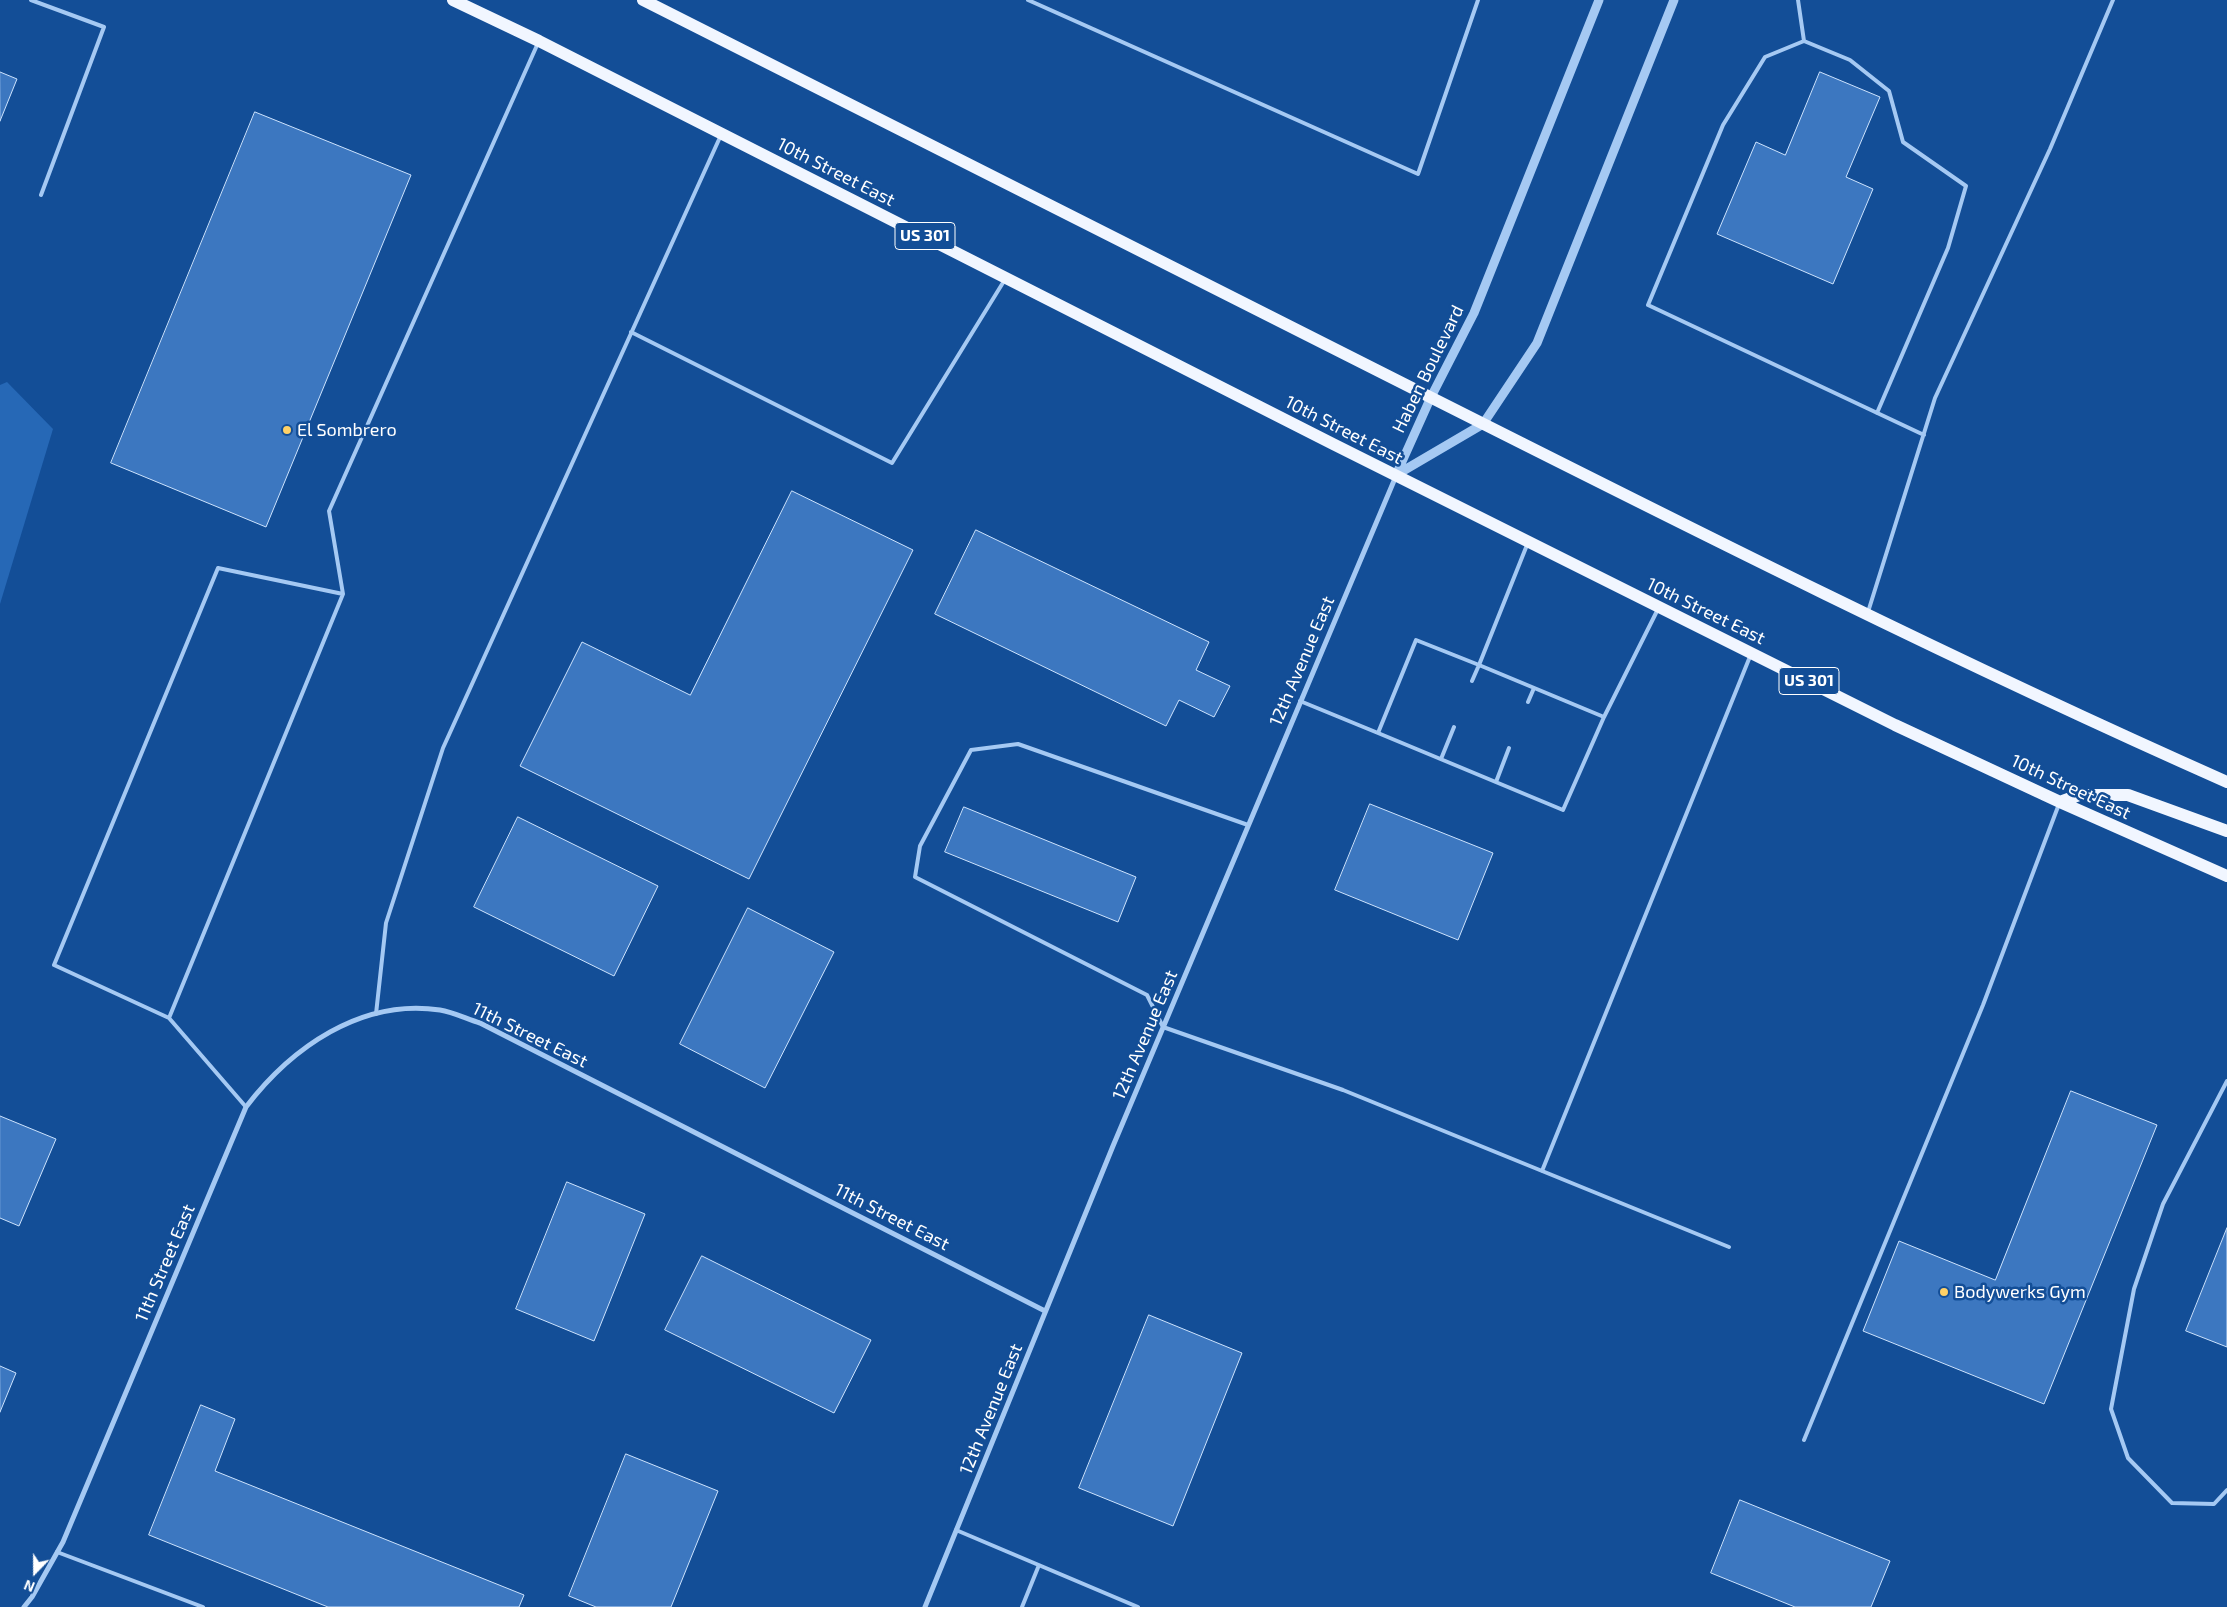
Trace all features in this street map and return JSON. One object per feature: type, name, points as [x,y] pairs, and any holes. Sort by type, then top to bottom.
[{"type":"main road","name":"10th Street East","points":[[453,0],[539,41],[1396,475],[1896,725],[2060,802],[2227,876]]},
{"type":"main road","points":[[643,0],[1483,424],[1868,615],[2088,720],[2227,782]]},
{"type":"main road","points":[[2060,802],[2079,795],[2128,795],[2227,831]]},
{"type":"street","name":"Haben Boulevard","points":[[1396,475],[1431,397],[1474,313],[1598,0]]},
{"type":"street","points":[[1396,475],[1483,424],[1537,343],[1674,0]]},
{"type":"street","name":"12th Avenue East","points":[[925,1607],[1163,1026],[1396,475]]},
{"type":"street","name":"11th Street East","points":[[24,1607],[32,1597],[67,1533],[246,1108],[264,1083],[287,1060],[312,1041],[340,1026],[376,1014],[412,1008],[441,1010],[480,1023],[1046,1311]]},
{"type":"lane","points":[[31,0],[104,27],[41,195]]},
{"type":"lane","points":[[1028,0],[1418,174],[1478,0]]},
{"type":"lane","points":[[1798,0],[1804,41]]},
{"type":"lane","points":[[1868,615],[1935,398],[2050,149],[2113,0]]},
{"type":"lane","points":[[169,1018],[343,594],[329,511],[539,41]]},
{"type":"lane","points":[[1877,413],[1948,248],[1966,186],[1903,142],[1889,91],[1850,60],[1804,41],[1765,57],[1723,125],[1648,304],[1877,413],[1924,434]]},
{"type":"lane","points":[[376,1014],[386,923],[443,748],[722,133]]},
{"type":"lane","points":[[631,332],[892,463],[1006,277]]},
{"type":"lane","points":[[1472,681],[1528,541]]},
{"type":"lane","points":[[246,1108],[169,1018],[54,965],[218,568],[343,594]]},
{"type":"lane","points":[[1300,701],[1563,810],[1604,717],[1659,607]]},
{"type":"lane","points":[[1378,733],[1416,640],[1604,717]]},
{"type":"lane","points":[[1542,1171],[1752,653]]},
{"type":"lane","points":[[1528,702],[1534,688]]},
{"type":"lane","points":[[1441,759],[1454,726]]},
{"type":"lane","points":[[1248,825],[1018,744],[971,750],[920,846],[915,877],[1147,995],[1163,1026],[1343,1090],[1729,1247]]},
{"type":"lane","points":[[1496,782],[1510,748]]},
{"type":"lane","points":[[1804,1440],[1983,1005],[2060,802]]},
{"type":"lane","points":[[2227,1081],[2163,1204],[2134,1289],[2111,1409],[2128,1458],[2172,1503],[2214,1504],[2227,1490]]},
{"type":"lane","points":[[956,1530],[1138,1607]]},
{"type":"lane","points":[[57,1552],[203,1607]]},
{"type":"lane","points":[[1022,1607],[1039,1565]]},
{"type":"shaded area","points":[[7,382],[53,429],[0,604],[0,385]]},
{"type":"building","points":[[0,72],[17,79],[0,121]]},
{"type":"building","points":[[1820,72],[1880,97],[1846,177],[1873,189],[1833,284],[1717,234],[1756,142],[1785,155]]},
{"type":"building","points":[[255,112],[411,175],[266,527],[111,463]]},
{"type":"building","points":[[792,491],[913,550],[749,879],[520,766],[582,642],[690,695]]},
{"type":"building","points":[[976,530],[1209,642],[1196,670],[1230,686],[1214,717],[1179,700],[1166,726],[935,614]]},
{"type":"building","points":[[1370,804],[1493,853],[1458,940],[1335,890]]},
{"type":"building","points":[[964,807],[1136,877],[1118,922],[945,852]]},
{"type":"building","points":[[518,817],[658,886],[614,976],[474,907]]},
{"type":"building","points":[[748,908],[834,952],[765,1088],[680,1044]]},
{"type":"building","points":[[2071,1091],[2157,1125],[2044,1404],[1863,1331],[1899,1241],[1995,1280]]},
{"type":"building","points":[[0,1116],[56,1139],[19,1226],[0,1218]]},
{"type":"building","points":[[567,1182],[645,1214],[594,1341],[516,1309]]},
{"type":"building","points":[[2227,1228],[2227,1347],[2186,1331]]},
{"type":"building","points":[[702,1256],[871,1340],[834,1413],[665,1330]]},
{"type":"building","points":[[1149,1315],[1242,1353],[1173,1526],[1079,1488]]},
{"type":"building","points":[[0,1366],[16,1373],[0,1412]]},
{"type":"building","points":[[201,1405],[235,1419],[215,1471],[524,1595],[519,1607],[328,1607],[149,1535]]},
{"type":"building","points":[[626,1454],[718,1491],[671,1607],[596,1607],[569,1596]]},
{"type":"building","points":[[1740,1500],[1890,1561],[1871,1607],[1795,1607],[1711,1573]]},
{"type":"place","name":"El Sombrero","points":[[287,430]]},
{"type":"place","name":"Bodywerks Gym","points":[[1944,1292]]}]
